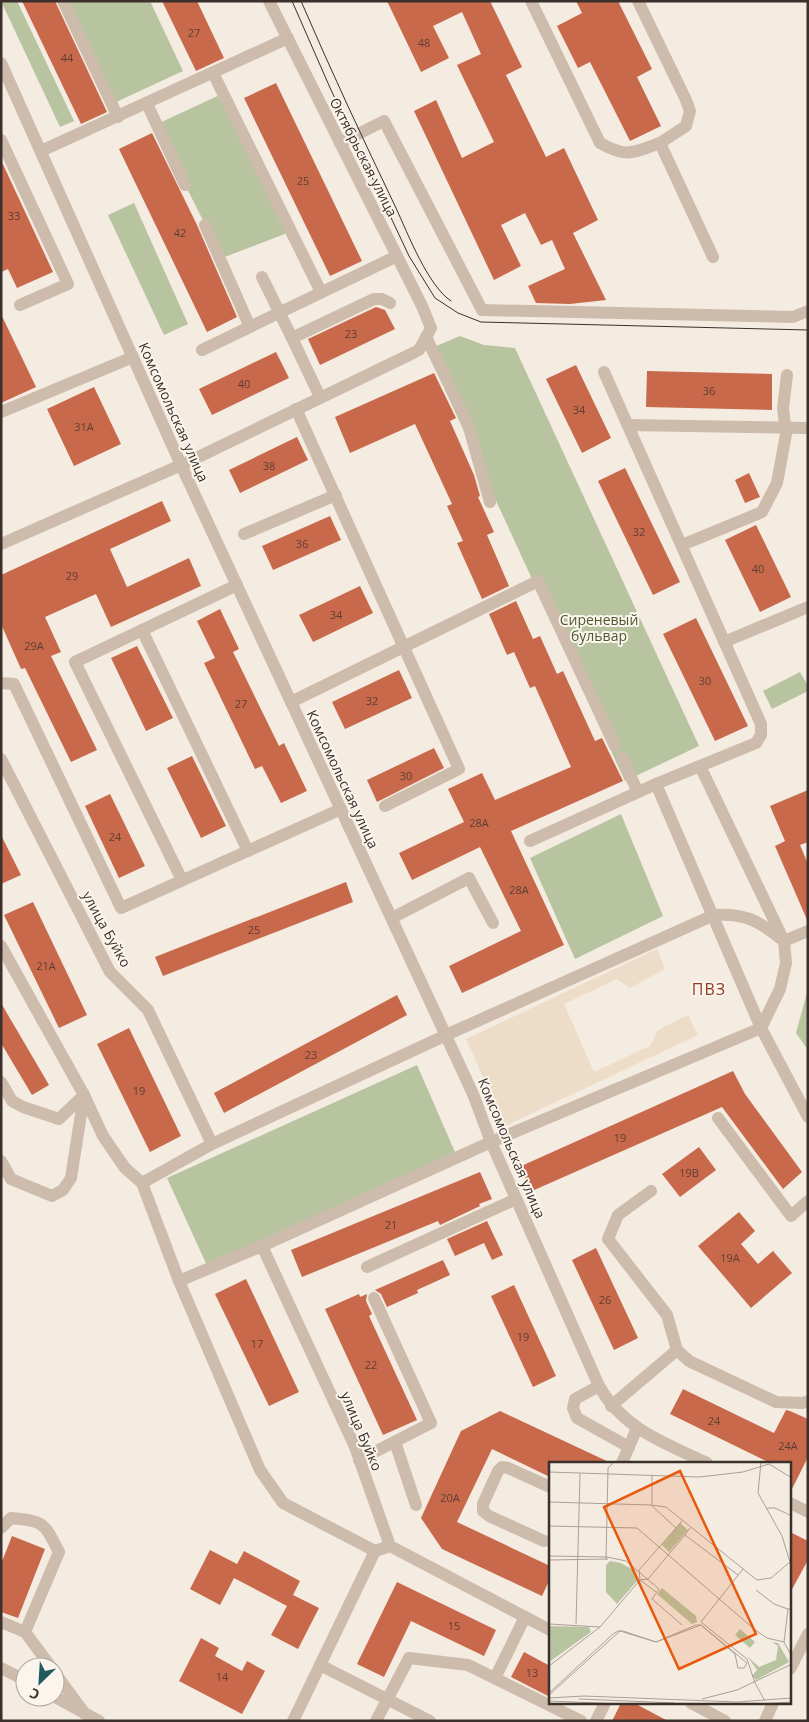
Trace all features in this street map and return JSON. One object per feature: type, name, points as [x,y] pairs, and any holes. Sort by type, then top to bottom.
[{"type":"street","points":[[63,1],[118,117]]},
{"type":"street","name":"Октябрьская улица","points":[[269,1],[422,306],[428,333],[468,424],[490,502]]},
{"type":"street","points":[[531,1],[600,143],[616,151],[631,153],[660,143],[686,126],[690,111],[638,1]]},
{"type":"street","points":[[41,151],[288,38]]},
{"type":"street","name":"Комсомольская улица","points":[[1,62],[181,465],[473,1094],[491,1142],[599,1386],[611,1406],[637,1428],[705,1462]]},
{"type":"street","points":[[213,73],[321,292]]},
{"type":"street","points":[[146,104],[185,185]]},
{"type":"street","points":[[340,143],[384,121],[482,310],[793,316],[808,310]]},
{"type":"street","points":[[1,140],[68,284],[20,305]]},
{"type":"street","points":[[660,143],[713,257]]},
{"type":"street","points":[[205,225],[250,327]]},
{"type":"street","points":[[202,350],[397,256]]},
{"type":"street","points":[[262,277],[320,397]]},
{"type":"street","points":[[292,338],[374,299],[382,298],[390,302]]},
{"type":"street","points":[[1,544],[181,465],[419,350],[428,333]]},
{"type":"street","points":[[1,412],[133,357]]},
{"type":"street","points":[[530,841],[656,784],[756,743],[761,735],[761,724],[604,372]]},
{"type":"street","points":[[682,545],[762,512],[777,483],[786,434],[783,408],[787,375]]},
{"type":"street","points":[[296,409],[460,769],[385,806]]},
{"type":"street","points":[[628,425],[808,428]]},
{"type":"street","points":[[244,534],[336,495]]},
{"type":"street","points":[[291,702],[538,581],[615,746]]},
{"type":"street","points":[[182,880],[75,662],[237,585]]},
{"type":"street","points":[[724,642],[808,607]]},
{"type":"street","points":[[142,630],[248,851]]},
{"type":"street","points":[[1,683],[14,684],[121,908],[341,809]]},
{"type":"street","points":[[622,758],[638,792]]},
{"type":"street","name":"улица Буйко","points":[[1,759],[110,972],[148,1010],[212,1144]]},
{"type":"street","points":[[179,1282],[491,1142],[761,1028],[780,989],[786,963],[784,941],[700,766]]},
{"type":"street","points":[[656,784],[761,1028],[808,1117]]},
{"type":"street","points":[[392,918],[469,878],[493,923]]},
{"type":"street","points":[[142,1183],[212,1144],[446,1035],[714,915],[731,914],[745,917],[766,927],[784,941]]},
{"type":"street","points":[[784,941],[808,931]]},
{"type":"street","points":[[1,946],[84,1095],[103,1136],[125,1168],[142,1183],[179,1282],[260,1470],[283,1503],[375,1551]]},
{"type":"street","points":[[1,1082],[12,1101],[23,1107],[59,1119],[84,1095]]},
{"type":"street","points":[[1,1161],[6,1180],[52,1196],[63,1190],[71,1178],[84,1095]]},
{"type":"street","points":[[718,1118],[791,1216],[808,1201]]},
{"type":"street","points":[[651,1191],[618,1215],[608,1240],[667,1315],[677,1350],[689,1361],[771,1400],[787,1403],[803,1403],[808,1400]]},
{"type":"street","points":[[367,1267],[516,1198]]},
{"type":"street","name":"улица Буйко","points":[[262,1246],[360,1460],[390,1546]]},
{"type":"street","points":[[360,1460],[431,1423],[374,1298]]},
{"type":"street","points":[[611,1406],[677,1350]]},
{"type":"street","points":[[599,1386],[575,1399],[574,1408],[577,1418],[630,1446]]},
{"type":"street","points":[[622,1462],[637,1428]]},
{"type":"street","points":[[396,1442],[416,1505]]},
{"type":"street","points":[[544,1542],[489,1516],[483,1511],[483,1504],[498,1471],[502,1467],[549,1486]]},
{"type":"street","points":[[792,1504],[808,1512]]},
{"type":"street","points":[[1,1528],[11,1518],[34,1520],[45,1526],[60,1552],[25,1632]]},
{"type":"street","points":[[294,1721],[375,1551],[390,1546],[549,1629]]},
{"type":"street","points":[[495,1678],[525,1617]]},
{"type":"street","points":[[1,1622],[25,1632],[44,1657]]},
{"type":"street","points":[[792,1665],[808,1634]]},
{"type":"street","points":[[376,1721],[409,1658],[468,1665],[581,1721]]},
{"type":"street","points":[[320,1665],[430,1721]]},
{"type":"street","points":[[1,1668],[15,1675]]},
{"type":"street","points":[[65,1687],[84,1714]]},
{"type":"street","points":[[65,1703],[99,1721]]},
{"type":"street","points":[[596,1721],[604,1704]]},
{"type":"street","points":[[693,1704],[724,1721]]},
{"type":"street","points":[[765,1721],[774,1704]]},
{"type":"green space","points":[[1,1],[17,1],[74,121],[60,127]]},
{"type":"green space","points":[[66,1],[150,1],[183,71],[114,103]]},
{"type":"green space","points":[[224,93],[290,232],[222,258],[155,125]]},
{"type":"green space","points":[[134,203],[188,324],[164,335],[108,215]]},
{"type":"green space","name":"Сиреневый бульвар","points":[[460,336],[484,345],[515,348],[699,746],[625,781],[446,392],[434,347]]},
{"type":"green space","points":[[800,672],[808,686],[808,691],[772,709],[763,691]]},
{"type":"green space","points":[[621,814],[663,916],[575,959],[530,858]]},
{"type":"green space","points":[[808,989],[808,1050],[796,1033]]},
{"type":"green space","points":[[417,1065],[455,1152],[209,1270],[167,1178]]},
{"type":"shaded area","points":[[657,949],[665,969],[630,988],[617,979],[564,1004],[594,1072],[650,1046],[658,1030],[688,1015],[698,1035],[505,1126],[466,1039]]},
{"type":"building","points":[[22,1],[55,1],[107,112],[81,124]]},
{"type":"building","points":[[162,1],[197,1],[224,58],[196,71]]},
{"type":"building","points":[[387,1],[490,1],[522,67],[506,75],[546,157],[564,148],[598,220],[573,233],[606,300],[570,304],[536,303],[528,286],[565,269],[552,240],[541,245],[525,213],[501,225],[521,266],[494,280],[414,111],[436,100],[462,158],[494,142],[457,65],[481,54],[462,12],[433,26],[449,58],[421,72]]},
{"type":"building","points":[[576,1],[618,1],[652,69],[637,77],[661,126],[630,141],[590,62],[578,68],[557,26],[582,13]]},
{"type":"building","points":[[276,83],[362,261],[330,276],[244,98]]},
{"type":"building","points":[[152,133],[197,225],[237,317],[207,332],[119,149]]},
{"type":"building","points":[[1,160],[53,272],[17,288],[8,269],[1,272]]},
{"type":"building","points":[[376,307],[385,310],[395,329],[320,365],[308,339]]},
{"type":"building","points":[[1,314],[36,387],[1,403]]},
{"type":"building","points":[[276,352],[289,378],[212,415],[199,389]]},
{"type":"building","points":[[576,365],[611,438],[582,453],[546,379]]},
{"type":"building","points":[[647,371],[772,374],[772,410],[646,407]]},
{"type":"building","points":[[434,373],[456,418],[450,421],[474,475],[480,496],[478,497],[494,532],[487,535],[509,586],[482,599],[457,543],[463,541],[447,506],[452,504],[415,424],[350,453],[335,417]]},
{"type":"building","points":[[94,387],[121,444],[74,466],[47,409]]},
{"type":"building","points":[[297,437],[308,460],[240,493],[229,470]]},
{"type":"building","points":[[625,468],[680,582],[653,595],[598,481]]},
{"type":"building","points":[[749,473],[760,497],[745,503],[735,480]]},
{"type":"building","points":[[162,501],[171,521],[110,549],[127,587],[189,558],[201,586],[111,627],[96,594],[45,617],[61,652],[51,656],[97,750],[71,762],[25,668],[21,669],[1,624],[1,575]]},
{"type":"building","points":[[330,516],[341,540],[273,570],[262,546]]},
{"type":"building","points":[[756,525],[791,597],[760,612],[725,540]]},
{"type":"building","points":[[360,586],[373,613],[313,642],[299,615]]},
{"type":"building","points":[[516,601],[533,639],[540,636],[557,674],[563,671],[595,741],[602,738],[623,781],[511,831],[564,945],[462,993],[449,966],[521,931],[480,847],[412,880],[399,853],[464,822],[448,789],[482,773],[495,800],[571,767],[535,686],[530,688],[514,652],[507,655],[489,614]]},
{"type":"building","points":[[220,609],[239,649],[233,652],[279,746],[284,743],[307,791],[281,803],[262,766],[255,769],[204,663],[215,658],[197,621]]},
{"type":"building","points":[[696,618],[748,726],[715,741],[663,634]]},
{"type":"building","points":[[137,646],[173,718],[146,731],[111,658]]},
{"type":"building","points":[[399,670],[412,698],[345,729],[332,702]]},
{"type":"building","points":[[434,748],[444,768],[377,802],[367,780]]},
{"type":"building","points":[[192,756],[226,826],[201,838],[167,768]]},
{"type":"building","points":[[808,790],[808,842],[800,845],[808,864],[808,922],[775,846],[785,841],[770,806]]},
{"type":"building","points":[[110,794],[145,866],[119,878],[85,806]]},
{"type":"building","points":[[1,835],[21,875],[1,884]]},
{"type":"building","points":[[346,882],[353,902],[163,976],[155,957]]},
{"type":"building","points":[[33,902],[87,1015],[59,1028],[4,915]]},
{"type":"building","points":[[397,995],[407,1015],[224,1113],[214,1093]]},
{"type":"building","points":[[1,1003],[49,1085],[32,1095],[1,1043]]},
{"type":"building","points":[[129,1028],[181,1136],[150,1152],[97,1044]]},
{"type":"building","points":[[733,1071],[745,1094],[802,1172],[783,1189],[722,1107],[532,1191],[519,1167]]},
{"type":"building","points":[[699,1147],[716,1170],[680,1197],[662,1174]]},
{"type":"building","points":[[480,1172],[492,1199],[440,1225],[438,1221],[302,1277],[291,1250]]},
{"type":"building","points":[[739,1212],[755,1231],[741,1244],[758,1264],[773,1251],[792,1273],[751,1308],[698,1246]]},
{"type":"building","points":[[487,1221],[503,1255],[492,1260],[484,1243],[455,1256],[447,1239]]},
{"type":"building","points":[[596,1248],[638,1338],[614,1350],[572,1260]]},
{"type":"building","points":[[443,1260],[450,1275],[417,1290],[418,1293],[387,1307],[381,1294],[375,1290]]},
{"type":"building","points":[[246,1279],[299,1392],[269,1406],[215,1294]]},
{"type":"building","points":[[514,1285],[556,1376],[533,1387],[491,1296]]},
{"type":"building","points":[[359,1294],[360,1297],[367,1294],[366,1301],[372,1314],[369,1316],[417,1420],[383,1435],[325,1309]]},
{"type":"building","points":[[683,1389],[774,1433],[786,1410],[790,1411],[808,1419],[808,1457],[792,1489],[792,1462],[768,1462],[670,1414]]},
{"type":"building","points":[[500,1411],[609,1462],[549,1462],[549,1477],[492,1449],[457,1522],[549,1566],[549,1581],[542,1596],[442,1549],[421,1518],[461,1431]]},
{"type":"building","points":[[792,1533],[808,1541],[808,1560],[792,1589]]},
{"type":"building","points":[[12,1536],[45,1549],[18,1618],[1,1612],[1,1564]]},
{"type":"building","points":[[210,1550],[237,1564],[244,1551],[300,1581],[293,1595],[319,1608],[298,1649],[271,1635],[287,1606],[234,1578],[220,1605],[190,1589]]},
{"type":"building","points":[[397,1582],[496,1630],[484,1656],[411,1621],[384,1677],[357,1664]]},
{"type":"building","points":[[201,1638],[219,1648],[215,1656],[242,1671],[247,1661],[265,1671],[242,1714],[179,1681]]},
{"type":"building","points":[[524,1652],[549,1665],[549,1696],[511,1677]]},
{"type":"building","points":[[620,1704],[636,1704],[668,1721],[612,1721]]},
{"type":"tram line","points":[[292,1],[331,90],[409,256],[435,298],[458,313],[481,322],[808,330]]},
{"type":"tram line","points":[[301,1],[419,259],[434,284],[451,301]]},
{"type":"district","name":"ПВЗ","points":[[709,989]]}]
